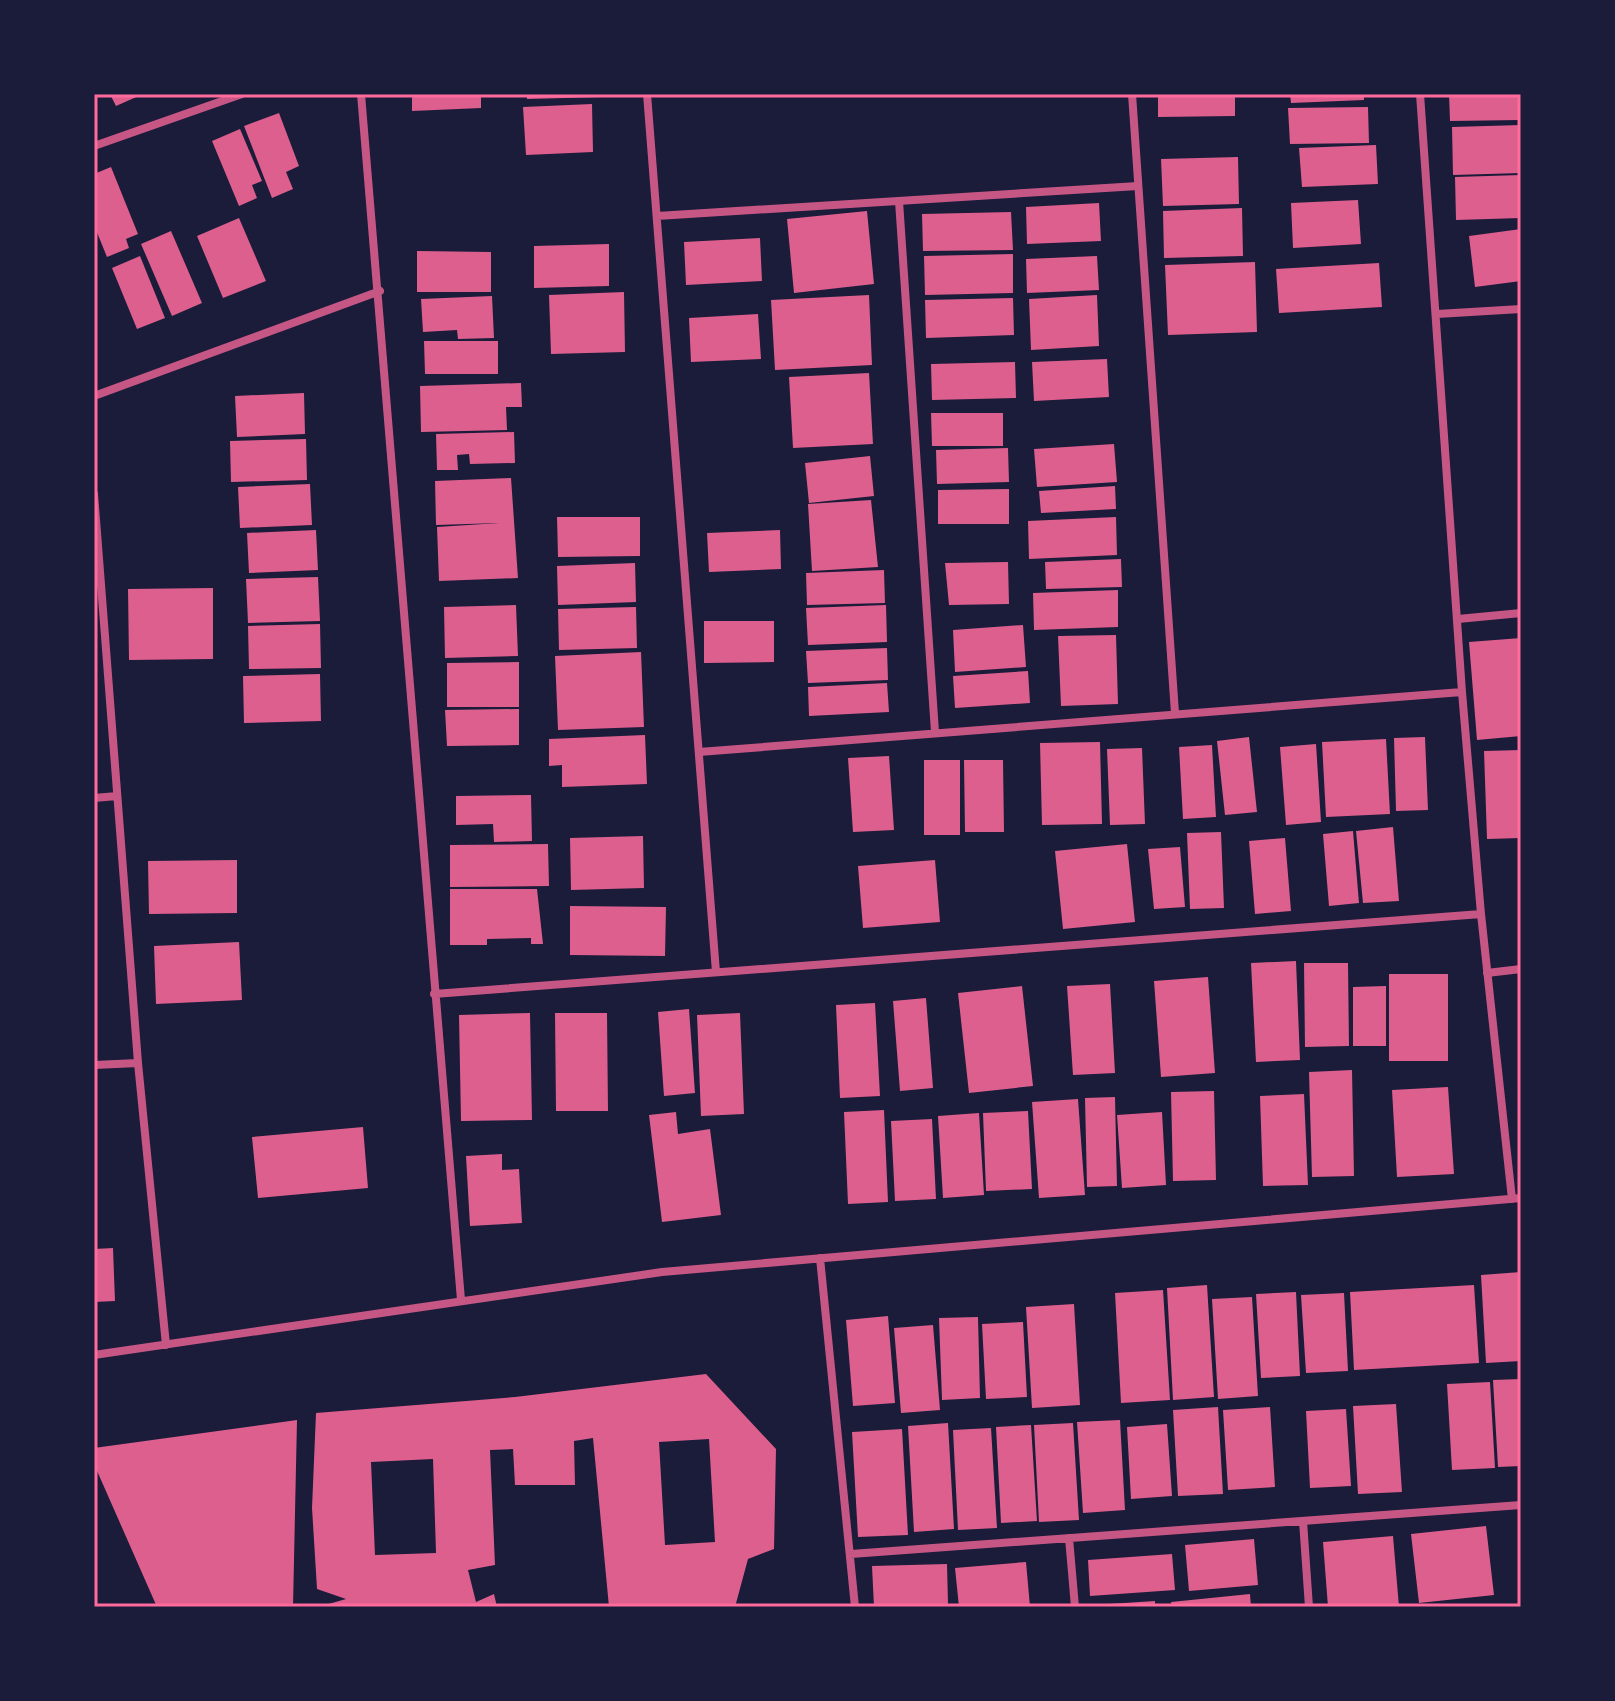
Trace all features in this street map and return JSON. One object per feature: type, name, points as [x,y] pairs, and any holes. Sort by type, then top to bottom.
[{"type":"street","points":[[94,146],[242,94]]},
{"type":"street","points":[[361,94],[380,291],[434,994],[461,1300]]},
{"type":"street","points":[[647,94],[716,972]]},
{"type":"street","points":[[1132,94],[1175,713]]},
{"type":"street","points":[[94,1355],[662,1272],[1516,1198],[1481,914],[1462,692],[1420,94]]},
{"type":"street","points":[[657,216],[1138,186]]},
{"type":"street","points":[[899,201],[935,732]]},
{"type":"street","points":[[94,396],[380,291]]},
{"type":"street","points":[[1437,314],[1521,309]]},
{"type":"street","points":[[94,494],[138,1063],[166,1345]]},
{"type":"street","points":[[1458,619],[1521,613]]},
{"type":"street","points":[[699,752],[1462,692]]},
{"type":"street","points":[[94,798],[117,796]]},
{"type":"street","points":[[434,994],[1481,914]]},
{"type":"street","points":[[1487,973],[1521,969]]},
{"type":"street","points":[[94,1065],[138,1063]]},
{"type":"street","points":[[820,1258],[855,1607]]},
{"type":"street","points":[[851,1554],[1521,1505]]},
{"type":"street","points":[[1303,1521],[1309,1607]]},
{"type":"street","points":[[1069,1538],[1075,1607]]},
{"type":"building","points":[[110,94],[143,94],[116,106]]},
{"type":"building","points":[[412,94],[481,94],[481,108],[412,111]]},
{"type":"building","points":[[527,94],[602,94],[602,97],[527,99]]},
{"type":"building","points":[[1158,94],[1235,94],[1235,116],[1158,117]]},
{"type":"building","points":[[1290,94],[1364,94],[1364,100],[1291,103]]},
{"type":"building","points":[[1449,94],[1521,94],[1521,120],[1450,121]]},
{"type":"building","points":[[592,104],[593,152],[526,155],[523,107]]},
{"type":"building","points":[[1368,107],[1369,143],[1290,144],[1288,108]]},
{"type":"building","points":[[279,113],[299,166],[286,172],[293,189],[272,198],[244,126]]},
{"type":"building","points":[[1521,125],[1521,173],[1453,175],[1452,127]]},
{"type":"building","points":[[240,129],[262,181],[252,185],[257,198],[239,206],[212,141]]},
{"type":"building","points":[[1376,145],[1378,184],[1302,187],[1299,148]]},
{"type":"building","points":[[1238,157],[1239,204],[1163,206],[1161,159]]},
{"type":"building","points":[[111,167],[138,234],[126,239],[129,248],[107,257],[94,225],[94,174]]},
{"type":"building","points":[[1521,175],[1521,218],[1456,220],[1455,177]]},
{"type":"building","points":[[1358,200],[1361,244],[1293,248],[1291,203]]},
{"type":"building","points":[[1099,203],[1101,241],[1027,244],[1026,207]]},
{"type":"building","points":[[1242,208],[1243,256],[1164,258],[1163,211]]},
{"type":"building","points":[[867,211],[874,284],[794,293],[787,219]]},
{"type":"building","points":[[1011,212],[1013,250],[923,251],[922,214]]},
{"type":"building","points":[[239,218],[266,281],[223,298],[197,236]]},
{"type":"building","points":[[1521,229],[1521,281],[1475,287],[1469,236]]},
{"type":"building","points":[[171,231],[202,303],[172,316],[141,244]]},
{"type":"building","points":[[760,238],[762,281],[686,285],[684,242]]},
{"type":"building","points":[[609,244],[609,286],[534,288],[534,246]]},
{"type":"building","points":[[417,251],[491,252],[491,292],[417,292]]},
{"type":"building","points":[[1013,254],[1013,293],[925,295],[924,256]]},
{"type":"building","points":[[140,256],[165,318],[137,329],[112,268]]},
{"type":"building","points":[[1097,256],[1099,290],[1027,293],[1026,259]]},
{"type":"building","points":[[1255,262],[1257,332],[1168,335],[1165,265]]},
{"type":"building","points":[[1379,263],[1382,307],[1279,313],[1276,269]]},
{"type":"building","points":[[624,292],[625,352],[551,354],[549,295]]},
{"type":"building","points":[[869,295],[872,365],[775,370],[771,300]]},
{"type":"building","points":[[1097,295],[1099,346],[1031,350],[1029,299]]},
{"type":"building","points":[[492,296],[494,338],[458,339],[457,330],[423,332],[421,299]]},
{"type":"building","points":[[1013,298],[1014,335],[926,338],[925,300]]},
{"type":"building","points":[[758,314],[761,359],[691,362],[689,318]]},
{"type":"building","points":[[424,341],[498,341],[498,374],[425,374]]},
{"type":"building","points":[[1107,359],[1109,397],[1034,401],[1032,362]]},
{"type":"building","points":[[1015,362],[1016,398],[932,400],[931,364]]},
{"type":"building","points":[[869,373],[873,444],[793,448],[789,377]]},
{"type":"building","points":[[521,383],[522,407],[506,407],[507,430],[421,432],[420,386]]},
{"type":"building","points":[[304,393],[305,434],[237,437],[235,396]]},
{"type":"building","points":[[931,413],[1003,413],[1003,446],[932,446]]},
{"type":"building","points":[[514,432],[515,463],[470,464],[469,454],[457,455],[458,470],[437,470],[436,434]]},
{"type":"building","points":[[306,439],[307,480],[231,482],[230,441]]},
{"type":"building","points":[[1114,444],[1117,482],[1037,487],[1034,449]]},
{"type":"building","points":[[1008,448],[1009,482],[937,484],[936,450]]},
{"type":"building","points":[[870,456],[874,496],[809,503],[805,463]]},
{"type":"building","points":[[511,478],[518,578],[439,581],[437,527],[499,523],[436,525],[435,481]]},
{"type":"building","points":[[310,484],[312,525],[240,528],[238,487]]},
{"type":"building","points":[[1115,486],[1116,509],[1041,513],[1039,491]]},
{"type":"building","points":[[1009,489],[1009,524],[938,524],[938,490]]},
{"type":"building","points":[[871,500],[878,567],[812,571],[808,504]]},
{"type":"building","points":[[557,517],[640,517],[640,556],[558,557]]},
{"type":"building","points":[[1116,517],[1117,555],[1029,559],[1028,521]]},
{"type":"building","points":[[316,530],[318,570],[249,573],[247,533]]},
{"type":"building","points":[[780,530],[781,569],[709,572],[707,533]]},
{"type":"building","points":[[1121,559],[1122,587],[1046,589],[1045,562]]},
{"type":"building","points":[[1008,562],[1009,604],[949,605],[945,563]]},
{"type":"building","points":[[635,563],[636,602],[558,605],[557,566]]},
{"type":"building","points":[[884,570],[885,603],[807,605],[806,573]]},
{"type":"building","points":[[318,577],[320,621],[248,623],[246,579]]},
{"type":"building","points":[[213,588],[213,659],[129,660],[128,589]]},
{"type":"building","points":[[1118,590],[1118,627],[1034,630],[1033,593]]},
{"type":"building","points":[[516,605],[518,656],[445,658],[444,607]]},
{"type":"building","points":[[886,605],[887,642],[808,645],[806,608]]},
{"type":"building","points":[[636,607],[637,648],[559,650],[558,609]]},
{"type":"building","points":[[704,621],[774,621],[774,662],[704,663]]},
{"type":"building","points":[[320,624],[321,668],[249,669],[248,626]]},
{"type":"building","points":[[1023,625],[1026,667],[955,672],[953,630]]},
{"type":"building","points":[[1116,635],[1118,704],[1061,706],[1058,636]]},
{"type":"building","points":[[1521,638],[1521,736],[1477,740],[1469,642]]},
{"type":"building","points":[[887,648],[888,680],[808,683],[806,651]]},
{"type":"building","points":[[641,652],[644,727],[558,730],[555,656]]},
{"type":"building","points":[[519,662],[519,707],[447,707],[447,663]]},
{"type":"building","points":[[1028,671],[1030,703],[955,708],[953,676]]},
{"type":"building","points":[[320,674],[321,721],[244,723],[243,676]]},
{"type":"building","points":[[887,683],[889,712],[809,716],[808,687]]},
{"type":"building","points":[[519,709],[519,745],[447,746],[445,710]]},
{"type":"building","points":[[645,735],[647,784],[562,787],[562,765],[549,766],[549,739]]},
{"type":"building","points":[[1249,737],[1257,812],[1225,815],[1217,741]]},
{"type":"building","points":[[1425,737],[1428,810],[1396,811],[1394,738]]},
{"type":"building","points":[[1386,739],[1390,814],[1326,817],[1322,742]]},
{"type":"building","points":[[1100,742],[1102,824],[1042,825],[1040,743]]},
{"type":"building","points":[[1316,744],[1321,822],[1286,825],[1280,747]]},
{"type":"building","points":[[1212,745],[1216,817],[1183,819],[1179,747]]},
{"type":"building","points":[[1142,748],[1145,824],[1110,825],[1107,749]]},
{"type":"building","points":[[1521,750],[1521,838],[1487,839],[1484,751]]},
{"type":"building","points":[[889,756],[894,830],[853,832],[848,758]]},
{"type":"building","points":[[924,760],[960,760],[960,835],[924,835]]},
{"type":"building","points":[[964,760],[1003,760],[1004,832],[965,832]]},
{"type":"building","points":[[531,795],[532,841],[494,842],[493,824],[456,825],[456,796]]},
{"type":"building","points":[[1393,827],[1399,901],[1363,903],[1356,831]]},
{"type":"building","points":[[1353,831],[1359,903],[1329,906],[1323,834]]},
{"type":"building","points":[[1221,832],[1224,908],[1190,909],[1187,833]]},
{"type":"building","points":[[643,836],[644,888],[571,890],[570,838]]},
{"type":"building","points":[[1285,838],[1291,911],[1255,914],[1249,841]]},
{"type":"building","points":[[548,844],[549,886],[450,887],[450,845]]},
{"type":"building","points":[[1127,844],[1135,922],[1063,929],[1055,851]]},
{"type":"building","points":[[1180,847],[1185,907],[1154,909],[1148,849]]},
{"type":"building","points":[[237,860],[237,913],[149,914],[148,861]]},
{"type":"building","points":[[935,860],[940,922],[863,928],[858,866]]},
{"type":"building","points":[[450,889],[537,889],[543,944],[531,944],[531,938],[487,939],[487,945],[450,945]]},
{"type":"building","points":[[570,906],[666,907],[665,956],[570,955]]},
{"type":"building","points":[[239,942],[242,1000],[156,1004],[154,946]]},
{"type":"building","points":[[1296,961],[1300,1060],[1256,1062],[1251,963]]},
{"type":"building","points":[[1304,963],[1348,963],[1349,1046],[1305,1047]]},
{"type":"building","points":[[1389,974],[1448,974],[1448,1061],[1389,1061]]},
{"type":"building","points":[[1208,977],[1215,1073],[1161,1077],[1154,981]]},
{"type":"building","points":[[1110,984],[1115,1073],[1073,1075],[1067,986]]},
{"type":"building","points":[[1022,986],[1033,1086],[969,1093],[958,993]]},
{"type":"building","points":[[1386,986],[1386,1046],[1353,1046],[1353,987]]},
{"type":"building","points":[[926,998],[933,1088],[900,1091],[893,1001]]},
{"type":"building","points":[[875,1003],[880,1096],[840,1098],[836,1005]]},
{"type":"building","points":[[689,1009],[695,1093],[664,1096],[658,1012]]},
{"type":"building","points":[[530,1013],[532,1120],[461,1121],[459,1015]]},
{"type":"building","points":[[555,1013],[607,1013],[608,1111],[556,1111]]},
{"type":"building","points":[[740,1013],[744,1114],[701,1116],[697,1015]]},
{"type":"building","points":[[1352,1070],[1354,1176],[1312,1177],[1309,1072]]},
{"type":"building","points":[[1448,1087],[1454,1174],[1397,1177],[1392,1090]]},
{"type":"building","points":[[1214,1091],[1216,1180],[1173,1181],[1171,1092]]},
{"type":"building","points":[[1304,1094],[1308,1185],[1263,1186],[1260,1096]]},
{"type":"building","points":[[1115,1097],[1117,1186],[1087,1187],[1085,1098]]},
{"type":"building","points":[[1078,1099],[1085,1195],[1039,1198],[1032,1102]]},
{"type":"building","points":[[884,1110],[888,1202],[848,1204],[844,1112]]},
{"type":"building","points":[[1028,1111],[1032,1189],[986,1191],[983,1113]]},
{"type":"building","points":[[676,1112],[678,1134],[710,1129],[721,1215],[662,1222],[649,1115]]},
{"type":"building","points":[[1162,1112],[1166,1185],[1122,1188],[1117,1115]]},
{"type":"building","points":[[979,1113],[984,1195],[943,1198],[938,1116]]},
{"type":"building","points":[[932,1119],[936,1199],[895,1201],[891,1121]]},
{"type":"building","points":[[363,1127],[368,1188],[258,1198],[252,1137]]},
{"type":"building","points":[[502,1154],[502,1170],[519,1169],[522,1223],[470,1226],[466,1156]]},
{"type":"building","points":[[113,1248],[115,1301],[94,1302],[94,1249]]},
{"type":"building","points":[[1521,1272],[1521,1361],[1486,1363],[1481,1275]]},
{"type":"building","points":[[1207,1285],[1214,1397],[1173,1400],[1167,1288]]},
{"type":"building","points":[[1474,1285],[1479,1363],[1354,1370],[1350,1292]]},
{"type":"building","points":[[1163,1290],[1170,1400],[1121,1403],[1115,1293]]},
{"type":"building","points":[[1296,1292],[1300,1376],[1261,1378],[1256,1294]]},
{"type":"building","points":[[1344,1293],[1348,1371],[1306,1373],[1301,1295]]},
{"type":"building","points":[[1252,1297],[1258,1396],[1218,1399],[1212,1299]]},
{"type":"building","points":[[1074,1304],[1080,1405],[1032,1408],[1026,1307]]},
{"type":"building","points":[[888,1316],[895,1403],[853,1406],[846,1320]]},
{"type":"building","points":[[978,1317],[980,1398],[942,1400],[939,1318]]},
{"type":"building","points":[[1023,1322],[1027,1397],[986,1399],[982,1324]]},
{"type":"building","points":[[933,1325],[940,1410],[901,1413],[894,1328]]},
{"type":"building","points":[[706,1374],[776,1449],[774,1549],[748,1559],[735,1607],[609,1607],[593,1438],[574,1441],[575,1485],[515,1485],[513,1449],[490,1450],[495,1565],[468,1570],[476,1602],[494,1594],[497,1607],[318,1607],[346,1599],[317,1589],[312,1508],[316,1413],[515,1397]],"holes":[[[709,1439],[715,1542],[665,1545],[659,1442]],[[433,1459],[436,1553],[375,1555],[371,1462]]]},
{"type":"building","points":[[1521,1379],[1521,1466],[1498,1467],[1493,1380]]},
{"type":"building","points":[[1490,1382],[1495,1468],[1452,1470],[1447,1384]]},
{"type":"building","points":[[1396,1404],[1402,1492],[1358,1494],[1353,1406]]},
{"type":"building","points":[[1218,1407],[1223,1494],[1178,1496],[1173,1410]]},
{"type":"building","points":[[1270,1407],[1275,1487],[1228,1490],[1223,1410]]},
{"type":"building","points":[[1346,1409],[1351,1486],[1310,1488],[1306,1411]]},
{"type":"building","points":[[297,1420],[293,1607],[157,1607],[94,1464],[94,1448]]},
{"type":"building","points":[[1120,1420],[1125,1510],[1083,1513],[1077,1422]]},
{"type":"building","points":[[948,1423],[954,1529],[914,1532],[908,1426]]},
{"type":"building","points":[[1073,1423],[1079,1520],[1039,1522],[1034,1425]]},
{"type":"building","points":[[1167,1424],[1172,1496],[1131,1499],[1127,1427]]},
{"type":"building","points":[[1031,1425],[1037,1521],[1001,1523],[996,1427]]},
{"type":"building","points":[[991,1428],[997,1528],[958,1530],[953,1430]]},
{"type":"building","points":[[902,1429],[908,1535],[858,1537],[852,1432]]},
{"type":"building","points":[[1486,1526],[1494,1595],[1419,1603],[1411,1534]]},
{"type":"building","points":[[1393,1536],[1399,1607],[1328,1607],[1323,1542]]},
{"type":"building","points":[[1254,1539],[1258,1585],[1189,1591],[1185,1545]]},
{"type":"building","points":[[1172,1554],[1175,1590],[1090,1596],[1088,1560]]},
{"type":"building","points":[[1026,1562],[1030,1607],[959,1607],[955,1568]]},
{"type":"building","points":[[947,1564],[948,1604],[874,1607],[872,1566]]},
{"type":"building","points":[[1250,1594],[1251,1607],[1172,1607],[1171,1602]]},
{"type":"building","points":[[1155,1601],[1155,1607],[1093,1607],[1093,1605]]}]
